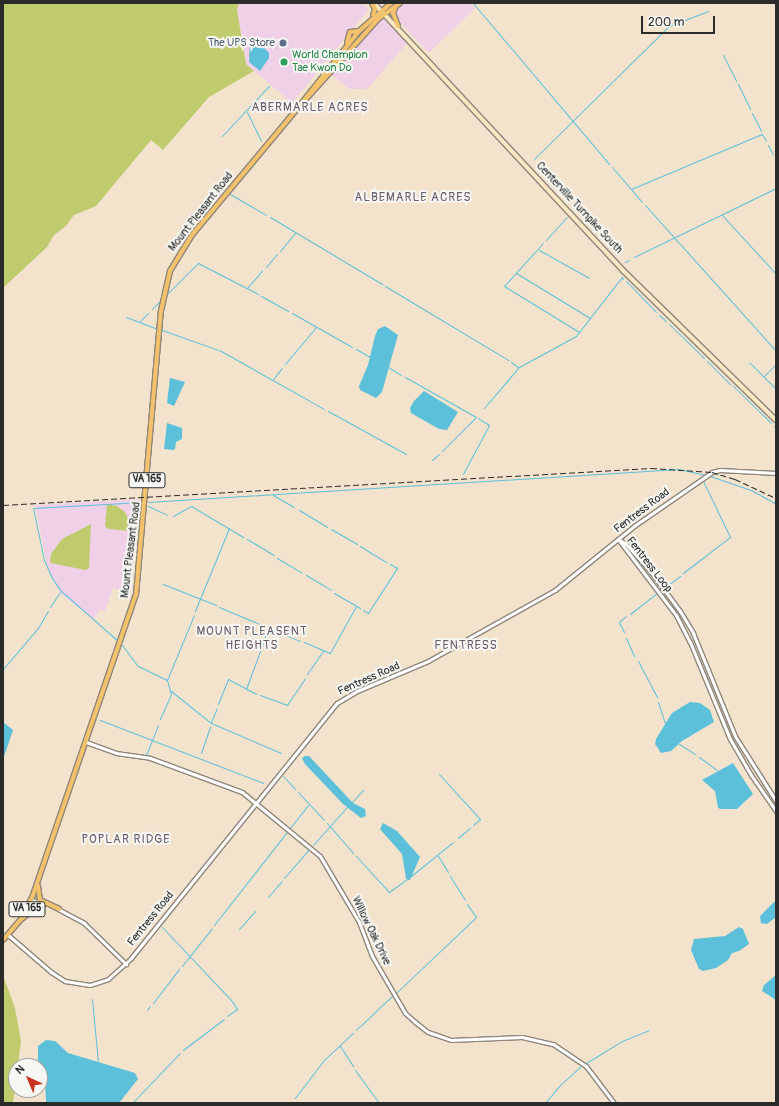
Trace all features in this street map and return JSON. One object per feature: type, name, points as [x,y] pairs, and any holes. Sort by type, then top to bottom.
[{"type":"highway","points":[[371,19],[375,11],[373,3]]},
{"type":"highway","name":"Mount Pleasant Road","points":[[3,940],[21,920],[39,880],[137,591],[161,311],[168,276],[186,242],[297,109],[346,47],[371,19],[391,3]]},
{"type":"highway","points":[[398,26],[393,13],[399,4]]},
{"type":"highway","name":"Mount Pleasant Road","points":[[297,109],[386,13],[399,4]]},
{"type":"highway","points":[[349,52],[346,47],[350,32],[360,31]]},
{"type":"highway","points":[[39,880],[39,899],[59,909]]},
{"type":"highway","points":[[21,920],[36,906],[44,904]]},
{"type":"main road","name":"Centerville Turnpike South","points":[[373,3],[386,13],[623,270],[776,420]]},
{"type":"street","name":"Fentress Road","points":[[8,935],[55,976],[74,983],[90,985],[104,981],[126,964],[337,703],[357,691],[421,664],[533,604],[561,586],[648,516],[715,471],[776,473]]},
{"type":"street","name":"Fentress Loop","points":[[618,539],[626,544],[651,572],[680,610],[693,633],[735,736],[776,802]]},
{"type":"street","name":"Fentress Loop","points":[[618,539],[623,550],[652,582],[676,615],[690,642],[730,739],[751,776],[776,810]]},
{"type":"street","name":"Willow Oak Drive","points":[[86,742],[116,753],[150,758],[237,789],[256,802],[320,856],[358,922],[372,956],[405,1013],[415,1022],[428,1032],[451,1040],[522,1037],[553,1044],[586,1066],[614,1103]]},
{"type":"street","points":[[31,900],[59,909],[84,923],[126,964]]},
{"type":"shaded area","points":[[239,3],[362,3],[369,9],[292,103],[246,64],[237,10]]},
{"type":"shaded area","points":[[404,3],[470,3],[475,8],[429,53],[394,16],[396,8]]},
{"type":"shaded area","points":[[382,19],[387,20],[408,42],[367,89],[349,89],[332,75]]},
{"type":"shaded area","points":[[139,499],[131,592],[113,588],[105,611],[100,609],[94,619],[60,593],[48,570],[35,505]]},
{"type":"green space","points":[[3,3],[239,3],[237,10],[246,64],[254,71],[209,97],[163,150],[151,140],[96,206],[74,215],[66,226],[54,235],[47,247],[3,288]]},
{"type":"green space","points":[[107,504],[117,506],[125,512],[130,523],[130,531],[108,529],[105,526]]},
{"type":"green space","points":[[91,524],[89,568],[86,570],[50,563],[51,554],[62,539]]},
{"type":"green space","points":[[3,975],[15,1008],[21,1041],[19,1058],[8,1058],[8,1098],[14,1098],[13,1103],[3,1103]]},
{"type":"water","points":[[250,40],[263,47],[269,53],[269,58],[260,71],[249,62]]},
{"type":"water","points":[[385,326],[398,335],[382,392],[376,398],[360,390],[359,386],[368,365],[378,329]]},
{"type":"water","points":[[170,378],[185,382],[174,406],[167,403]]},
{"type":"water","points":[[424,391],[458,412],[447,430],[439,429],[411,413],[410,408],[414,401]]},
{"type":"water","points":[[167,423],[182,428],[182,439],[176,442],[175,449],[173,450],[164,449]]},
{"type":"water","points":[[690,702],[700,703],[710,710],[714,722],[682,741],[671,751],[661,753],[655,744],[656,739],[672,713]]},
{"type":"water","points":[[3,722],[13,730],[3,760]]},
{"type":"water","points":[[309,756],[353,803],[365,809],[366,816],[361,818],[343,804],[305,764],[302,758]]},
{"type":"water","points":[[733,763],[753,794],[737,809],[721,809],[718,808],[715,791],[702,780]]},
{"type":"water","points":[[383,823],[397,831],[420,857],[410,880],[406,879],[402,854],[380,829]]},
{"type":"water","points":[[776,900],[776,917],[767,924],[761,923],[760,916]]},
{"type":"water","points":[[739,927],[743,929],[749,944],[739,951],[732,953],[728,960],[716,968],[703,971],[699,969],[691,950],[694,939],[725,936]]},
{"type":"water","points":[[776,975],[776,1000],[762,991],[764,985]]},
{"type":"water","points":[[46,1040],[55,1041],[68,1053],[135,1073],[138,1079],[119,1103],[46,1103],[46,1098],[48,1098],[48,1058],[38,1058],[38,1046]]},
{"type":"waterway","points":[[473,3],[609,164]]},
{"type":"waterway","points":[[534,159],[669,26],[708,11]]},
{"type":"waterway","points":[[723,55],[736,81]]},
{"type":"waterway","points":[[738,84],[750,109]]},
{"type":"waterway","points":[[222,136],[269,86]]},
{"type":"waterway","points":[[247,112],[261,141]]},
{"type":"waterway","points":[[752,113],[761,131]]},
{"type":"waterway","points":[[762,134],[766,141]]},
{"type":"waterway","points":[[631,189],[762,134]]},
{"type":"waterway","points":[[768,145],[773,155]]},
{"type":"waterway","points":[[612,167],[642,202]]},
{"type":"waterway","points":[[634,257],[776,188]]},
{"type":"waterway","points":[[230,194],[266,215]]},
{"type":"waterway","points":[[645,205],[776,351]]},
{"type":"waterway","points":[[722,215],[776,274]]},
{"type":"waterway","points":[[270,217],[382,284]]},
{"type":"waterway","points":[[546,240],[567,217]]},
{"type":"waterway","points":[[280,251],[295,233]]},
{"type":"waterway","points":[[543,243],[504,286],[579,332]]},
{"type":"waterway","points":[[539,250],[589,278]]},
{"type":"waterway","points":[[266,267],[277,254]]},
{"type":"waterway","points":[[625,262],[629,260]]},
{"type":"waterway","points":[[167,294],[198,263],[258,294]]},
{"type":"waterway","points":[[247,288],[262,271]]},
{"type":"waterway","points":[[516,273],[590,318]]},
{"type":"waterway","points":[[484,408],[519,367],[576,336],[622,277],[623,279]]},
{"type":"waterway","points":[[626,281],[656,312]]},
{"type":"waterway","points":[[385,286],[508,360]]},
{"type":"waterway","points":[[261,296],[288,311]]},
{"type":"waterway","points":[[152,309],[160,301]]},
{"type":"waterway","points":[[139,322],[148,313]]},
{"type":"waterway","points":[[292,313],[352,347]]},
{"type":"waterway","points":[[659,315],[666,321]]},
{"type":"waterway","points":[[126,317],[157,329]]},
{"type":"waterway","points":[[669,324],[704,358]]},
{"type":"waterway","points":[[285,364],[316,327]]},
{"type":"waterway","points":[[162,330],[221,351],[324,409]]},
{"type":"waterway","points":[[356,349],[370,357]]},
{"type":"waterway","points":[[707,361],[730,384]]},
{"type":"waterway","points":[[511,362],[518,367]]},
{"type":"waterway","points":[[749,362],[776,389]]},
{"type":"waterway","points":[[764,376],[776,364]]},
{"type":"waterway","points":[[388,367],[401,375]]},
{"type":"waterway","points":[[273,379],[282,368]]},
{"type":"waterway","points":[[405,377],[476,417]]},
{"type":"waterway","points":[[733,386],[771,423]]},
{"type":"waterway","points":[[328,411],[406,454]]},
{"type":"waterway","points":[[442,451],[476,417]]},
{"type":"waterway","points":[[463,474],[489,425],[478,418]]},
{"type":"waterway","points":[[432,460],[439,454]]},
{"type":"waterway","points":[[148,502],[679,469],[706,475]]},
{"type":"waterway","points":[[710,476],[751,490],[776,504]]},
{"type":"waterway","points":[[683,573],[730,537],[703,481]]},
{"type":"waterway","points":[[273,495],[294,507]]},
{"type":"waterway","points":[[118,641],[61,591],[52,578],[44,560],[33,508],[143,502]]},
{"type":"waterway","points":[[148,506],[167,515]]},
{"type":"waterway","points":[[173,516],[191,506],[243,537]]},
{"type":"waterway","points":[[299,510],[327,527]]},
{"type":"waterway","points":[[195,611],[229,528]]},
{"type":"waterway","points":[[331,529],[357,544]]},
{"type":"waterway","points":[[247,539],[274,555]]},
{"type":"waterway","points":[[360,546],[386,562]]},
{"type":"waterway","points":[[277,558],[302,573]]},
{"type":"waterway","points":[[363,610],[368,613],[397,568],[390,564]]},
{"type":"waterway","points":[[306,575],[331,590]]},
{"type":"waterway","points":[[665,587],[680,576]]},
{"type":"waterway","points":[[163,584],[216,605]]},
{"type":"waterway","points":[[50,607],[60,592]]},
{"type":"waterway","points":[[630,614],[658,592]]},
{"type":"waterway","points":[[334,593],[360,608]]},
{"type":"waterway","points":[[304,642],[330,653],[356,606]]},
{"type":"waterway","points":[[219,607],[300,641]]},
{"type":"waterway","points":[[3,669],[38,628],[48,611]]},
{"type":"waterway","points":[[160,719],[171,694],[167,680],[194,615]]},
{"type":"waterway","points":[[624,632],[619,622],[626,616]]},
{"type":"waterway","points":[[264,639],[269,628]]},
{"type":"waterway","points":[[626,638],[634,656]]},
{"type":"waterway","points":[[246,689],[263,643]]},
{"type":"waterway","points":[[122,645],[138,666],[167,680]]},
{"type":"waterway","points":[[307,674],[323,651]]},
{"type":"waterway","points":[[638,661],[657,697]]},
{"type":"waterway","points":[[260,695],[287,705],[305,678]]},
{"type":"waterway","points":[[218,704],[228,679],[256,694]]},
{"type":"waterway","points":[[171,691],[211,723],[281,753]]},
{"type":"waterway","points":[[658,702],[665,723]]},
{"type":"waterway","points":[[211,722],[217,708]]},
{"type":"waterway","points":[[100,720],[263,783]]},
{"type":"waterway","points":[[146,755],[158,725]]},
{"type":"waterway","points":[[201,753],[210,727]]},
{"type":"waterway","points":[[679,744],[695,754]]},
{"type":"waterway","points":[[699,757],[717,770]]},
{"type":"waterway","points":[[439,774],[480,819],[473,825]]},
{"type":"waterway","points":[[283,776],[295,789]]},
{"type":"waterway","points":[[351,803],[363,790]]},
{"type":"waterway","points":[[298,792],[324,820]]},
{"type":"waterway","points":[[290,828],[308,805]]},
{"type":"waterway","points":[[313,845],[347,807]]},
{"type":"waterway","points":[[327,823],[353,853]]},
{"type":"waterway","points":[[458,838],[470,828]]},
{"type":"waterway","points":[[214,925],[287,832]]},
{"type":"waterway","points":[[411,876],[453,842]]},
{"type":"waterway","points":[[284,878],[309,849]]},
{"type":"waterway","points":[[356,856],[389,892],[407,879]]},
{"type":"waterway","points":[[438,856],[448,872]]},
{"type":"waterway","points":[[450,876],[465,900]]},
{"type":"waterway","points":[[268,897],[282,881]]},
{"type":"waterway","points":[[396,993],[476,917],[467,904]]},
{"type":"waterway","points":[[239,929],[255,911]]},
{"type":"waterway","points":[[162,927],[231,1000],[237,1009],[227,1016]]},
{"type":"waterway","points":[[182,966],[212,928]]},
{"type":"waterway","points":[[153,1003],[179,969]]},
{"type":"waterway","points":[[356,1030],[392,996]]},
{"type":"waterway","points":[[92,999],[98,1062]]},
{"type":"waterway","points":[[147,1010],[150,1006]]},
{"type":"waterway","points":[[183,1050],[224,1019]]},
{"type":"waterway","points":[[586,1063],[622,1041],[649,1030]]},
{"type":"waterway","points":[[295,1098],[324,1060],[353,1033]]},
{"type":"waterway","points":[[340,1046],[353,1066]]},
{"type":"waterway","points":[[132,1103],[180,1053]]},
{"type":"waterway","points":[[545,1103],[560,1085],[582,1065]]},
{"type":"waterway","points":[[355,1070],[379,1103]]},
{"type":"railway","points":[[3,505],[651,468],[712,472],[735,479],[776,498]]},
{"type":"place","name":"The UPS Store","points":[[283,43]]},
{"type":"place","name":"World Champion Tae Kwon Do","points":[[284,62]]},
{"type":"district","name":"ABERMARLE ACRES","points":[[310,108]]},
{"type":"district","name":"ALBEMARLE ACRES","points":[[413,198]]},
{"type":"district","name":"MOUNT PLEASENT HEIGHTS","points":[[252,639]]},
{"type":"district","name":"FENTRESS","points":[[466,646]]},
{"type":"district","name":"POPLAR RIDGE","points":[[126,840]]}]
